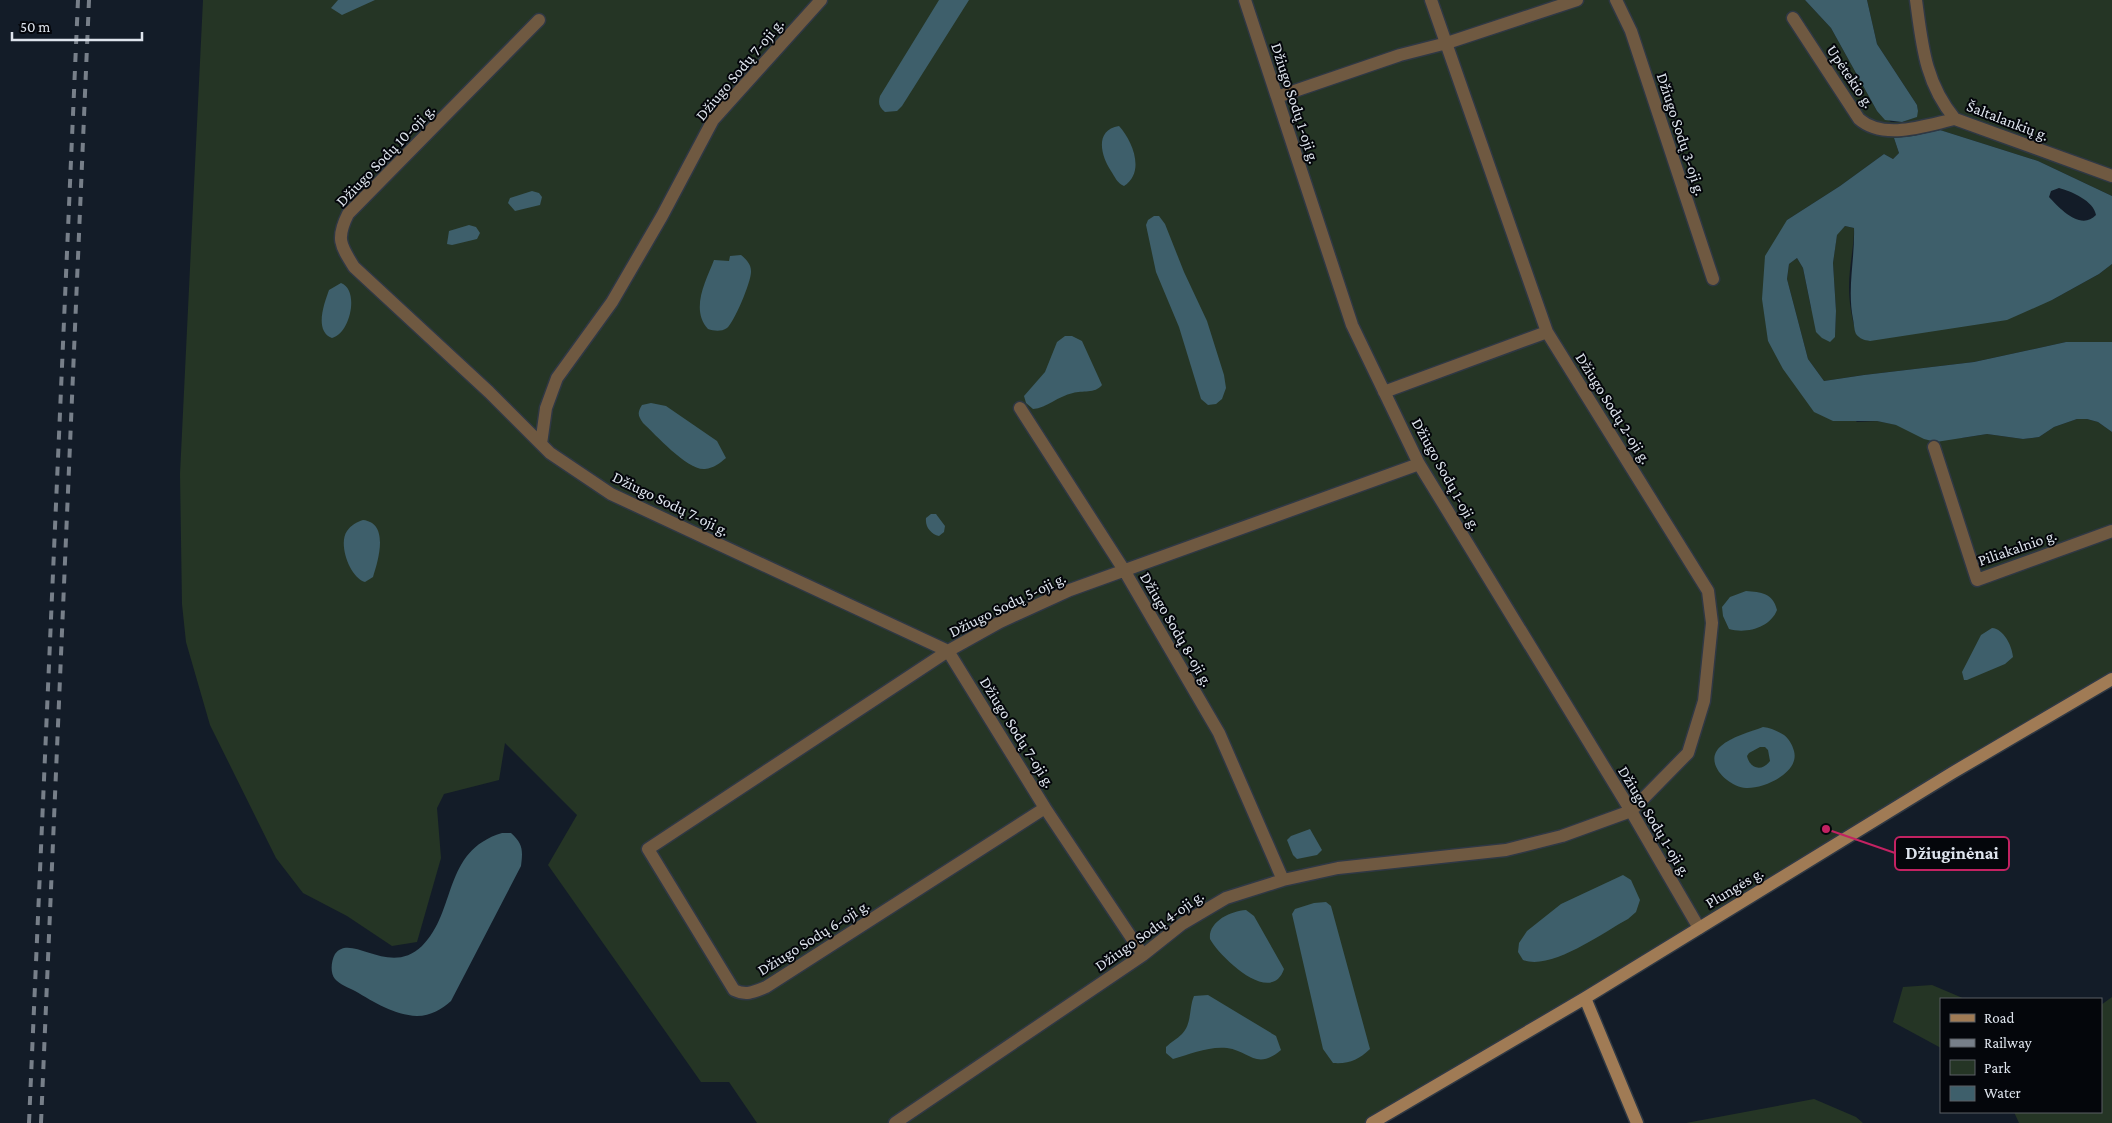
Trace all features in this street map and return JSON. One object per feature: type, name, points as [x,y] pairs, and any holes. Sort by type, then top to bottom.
[{"type":"main road","name":"Plungės g.","points":[[1372,1123],[1585,998],[1952,773],[2112,679]]},
{"type":"main road","points":[[1585,998],[1637,1123]]},
{"type":"street","name":"Džiugo Sodų 7-oji g.","points":[[821,0],[713,120],[662,216],[612,302],[558,378],[546,408],[541,444],[550,453],[611,494],[948,651],[1045,808],[1143,955]]},
{"type":"street","name":"Džiugo Sodų 1-oji g.","points":[[1245,0],[1352,325],[1419,464],[1631,811],[1699,928]]},
{"type":"street","name":"Džiugo Sodų 2-oji g.","points":[[1431,0],[1547,332],[1708,591],[1712,623],[1704,701],[1688,753],[1631,811]]},
{"type":"street","points":[[1277,97],[1400,55],[1446,43],[1577,0]]},
{"type":"street","name":"Džiugo Sodų 3-oji g.","points":[[1616,0],[1631,31],[1713,279]]},
{"type":"street","name":"Šaltalankių g.","points":[[1916,0],[1924,60],[1945,106],[1956,119],[2112,176]]},
{"type":"street","name":"Upėtekio g.","points":[[1793,18],[1859,119],[1866,125],[1896,130],[1956,119]]},
{"type":"street","name":"Džiugo Sodų 10-oji g.","points":[[539,20],[348,214],[342,226],[340,236],[341,246],[354,267],[489,392],[541,444]]},
{"type":"street","points":[[1384,392],[1547,332]]},
{"type":"street","name":"Džiugo Sodų 8-oji g.","points":[[1020,408],[1124,570],[1219,733],[1283,880]]},
{"type":"street","name":"Piliakalnio g.","points":[[1934,447],[1977,580],[2112,531]]},
{"type":"street","name":"Džiugo Sodų 5-oji g.","points":[[648,849],[948,651],[1000,622],[1070,590],[1419,464]]},
{"type":"street","name":"Džiugo Sodų 6-oji g.","points":[[648,849],[734,990],[742,994],[752,993],[766,987],[1045,808]]},
{"type":"street","name":"Džiugo Sodų 4-oji g.","points":[[895,1123],[1143,955],[1182,924],[1226,898],[1283,880],[1338,868],[1506,850],[1562,836],[1631,811]]},
{"type":"green space","points":[[203,0],[1805,0],[1831,28],[1877,111],[1891,122],[1902,122],[1916,117],[1917,105],[1877,44],[1867,0],[2112,0],[2112,196],[2038,161],[1940,130],[1894,138],[1899,153],[1893,159],[1884,154],[1840,186],[1787,220],[1768,341],[1857,422],[1877,421],[1962,438],[1987,434],[2023,439],[2039,437],[2054,427],[2077,419],[2087,419],[2098,422],[2112,432],[2112,679],[1372,1123],[757,1123],[729,1082],[701,1082],[548,865],[577,815],[505,743],[499,780],[444,794],[437,808],[441,858],[417,942],[392,946],[347,916],[303,893],[276,858],[210,725],[186,642],[182,604],[180,474]]},
{"type":"green space","points":[[1845,226],[1854,228],[1849,287],[1856,333],[2052,300],[2099,274],[2112,264],[2112,342],[2066,342],[1974,362],[1824,381],[1808,359],[1787,279],[1789,264],[1797,258],[1803,268],[1811,308],[1835,337],[1836,311],[1833,263],[1837,234]]},
{"type":"green space","points":[[1932,985],[1963,998],[1940,998],[1940,1047],[1893,1022],[1903,987]]},
{"type":"green space","points":[[2112,997],[2112,1123],[2019,1123],[2014,1113],[2102,1113],[2102,1004]]},
{"type":"green space","points":[[1814,1099],[1856,1117],[1863,1123],[1686,1123]]},
{"type":"water","points":[[338,0],[375,0],[342,15],[331,8]]},
{"type":"water","points":[[939,0],[969,0],[902,106],[897,111],[885,112],[880,105],[880,96]]},
{"type":"water","points":[[1805,0],[1867,0],[1877,44],[1917,105],[1917,117],[1902,122],[1885,120],[1877,111],[1831,28]]},
{"type":"water","points":[[1119,126],[1132,147],[1136,165],[1131,180],[1124,186],[1116,180],[1107,165],[1102,144],[1106,133],[1111,128]]},
{"type":"water","points":[[1940,130],[2038,161],[2112,196],[2112,264],[2099,274],[2052,300],[2007,320],[1870,341],[1859,337],[1855,331],[1851,307],[1854,228],[1845,226],[1837,235],[1833,263],[1836,311],[1835,337],[1830,342],[1816,332],[1803,268],[1797,258],[1789,264],[1787,279],[1808,359],[1824,381],[1974,362],[2066,342],[2112,342],[2112,432],[2098,422],[2077,419],[2054,427],[2039,437],[2023,439],[1987,434],[1936,442],[1924,439],[1896,425],[1877,421],[1833,421],[1814,412],[1783,369],[1768,341],[1762,299],[1765,256],[1787,220],[1840,186],[1884,154],[1893,159],[1899,153],[1894,138]],"holes":[[[2059,188],[2087,201],[2096,215],[2084,221],[2077,220],[2065,212],[2049,197],[2051,191]]]},
{"type":"water","points":[[532,191],[539,193],[542,197],[540,205],[515,211],[508,203],[510,198]]},
{"type":"water","points":[[1154,216],[1159,216],[1165,224],[1184,272],[1207,321],[1224,375],[1226,388],[1222,399],[1216,404],[1208,405],[1201,399],[1179,327],[1156,272],[1146,225],[1148,220]]},
{"type":"water","points":[[469,225],[476,227],[480,233],[477,239],[452,245],[447,244],[449,231]]},
{"type":"water","points":[[741,255],[751,268],[751,276],[738,310],[727,328],[718,331],[708,329],[700,313],[700,304],[701,295],[714,260],[729,261],[730,256]]},
{"type":"water","points":[[341,283],[347,287],[350,294],[350,312],[344,329],[332,338],[326,335],[323,330],[323,309],[329,290]]},
{"type":"water","points":[[1065,336],[1072,336],[1082,341],[1102,385],[1096,390],[1077,392],[1033,409],[1026,403],[1024,396],[1045,372],[1057,342]]},
{"type":"water","points":[[651,403],[666,406],[717,441],[726,458],[714,466],[705,469],[698,468],[681,458],[656,436],[640,418],[639,412],[642,405]]},
{"type":"water","points":[[931,514],[936,514],[945,526],[944,532],[939,536],[931,532],[926,524],[926,518]]},
{"type":"water","points":[[363,520],[377,528],[380,544],[373,577],[365,582],[354,574],[350,567],[344,543],[347,531],[354,524]]},
{"type":"water","points":[[1746,591],[1766,594],[1773,600],[1777,610],[1769,621],[1757,628],[1743,631],[1729,629],[1723,616],[1722,607],[1730,597]]},
{"type":"water","points":[[1992,628],[2000,631],[2007,639],[2013,657],[2005,664],[1964,680],[1962,672],[1981,635]]},
{"type":"water","points":[[1763,727],[1784,735],[1789,740],[1794,751],[1794,759],[1786,773],[1770,783],[1753,788],[1739,787],[1720,773],[1714,759],[1716,752],[1730,740]],"holes":[[[1760,747],[1765,747],[1768,750],[1770,761],[1763,767],[1757,768],[1751,764],[1747,756]]]},
{"type":"water","points":[[1310,829],[1322,850],[1317,855],[1297,859],[1293,855],[1287,840],[1291,836]]},
{"type":"water","points":[[502,833],[511,833],[520,844],[522,851],[521,866],[451,1001],[432,1013],[422,1016],[409,1015],[384,1007],[335,979],[332,970],[333,960],[335,954],[342,949],[351,948],[384,957],[397,958],[409,955],[422,946],[433,932],[441,917],[460,868],[469,853],[483,842]]},
{"type":"water","points":[[1623,875],[1631,880],[1640,900],[1636,912],[1628,919],[1562,956],[1534,962],[1523,960],[1518,952],[1519,943],[1527,931],[1561,904]]},
{"type":"water","points":[[1326,902],[1331,906],[1370,1049],[1358,1059],[1344,1063],[1333,1063],[1323,1049],[1292,914],[1295,909],[1314,903]]},
{"type":"water","points":[[1246,910],[1254,916],[1284,969],[1277,979],[1268,983],[1257,981],[1234,966],[1215,947],[1210,939],[1213,927],[1221,918]]},
{"type":"water","points":[[1208,995],[1276,1036],[1281,1050],[1265,1059],[1259,1059],[1227,1048],[1213,1048],[1173,1059],[1166,1053],[1166,1047],[1185,1030],[1194,996]]},
{"type":"railway","points":[[29,1123],[78,0]]},
{"type":"railway","points":[[41,1123],[89,0]]},
{"type":"place","name":"Džiuginėnai","points":[[1826,829]]}]
